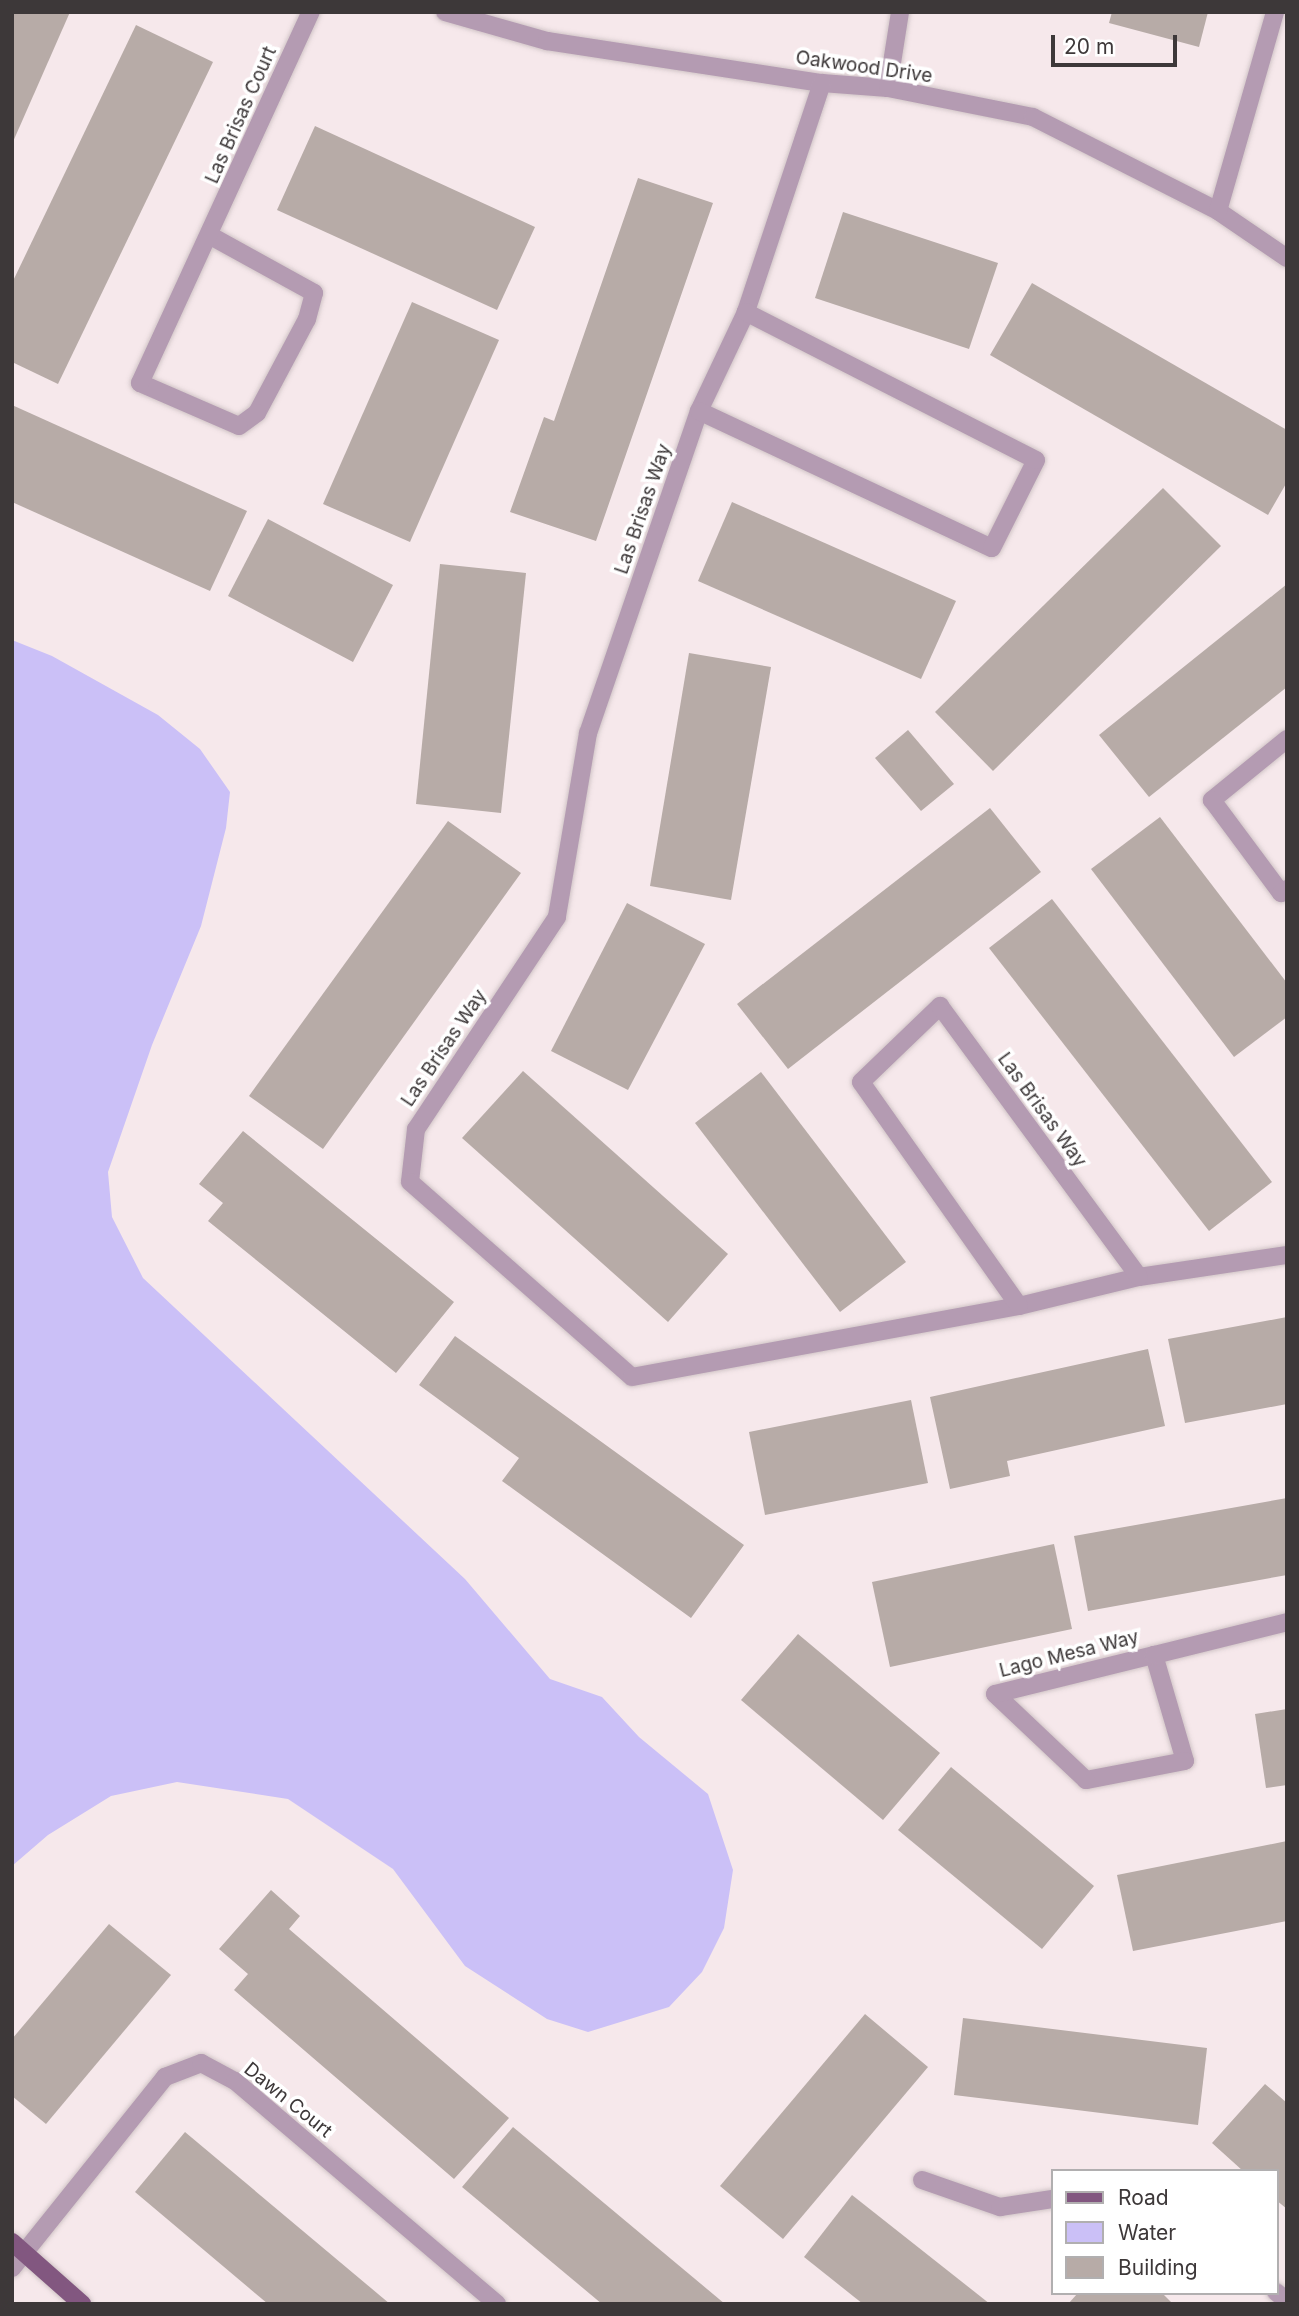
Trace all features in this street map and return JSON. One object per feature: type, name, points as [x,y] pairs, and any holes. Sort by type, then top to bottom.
[{"type":"main road","points":[[19,2247],[82,2304]]},
{"type":"street","name":"Las Brisas Court","points":[[209,235],[314,293],[307,319],[257,413],[239,426],[140,383],[311,12]]},
{"type":"street","name":"Oakwood Drive","points":[[445,12],[547,41],[822,83],[888,88],[1033,117],[1218,211],[1287,258]]},
{"type":"street","points":[[888,88],[900,12]]},
{"type":"street","points":[[1218,211],[1275,12]]},
{"type":"street","name":"Las Brisas Way","points":[[822,83],[746,312],[699,411],[588,733],[556,917],[416,1129],[410,1182],[632,1377],[1019,1306],[1139,1277],[1287,1255]]},
{"type":"street","points":[[699,411],[992,548],[1035,460],[746,312]]},
{"type":"street","points":[[1287,739],[1212,800],[1280,893],[1287,889]]},
{"type":"street","name":"Las Brisas Way","points":[[1019,1306],[861,1082],[940,1006],[1139,1277]]},
{"type":"street","name":"Lago Mesa Way","points":[[1154,1655],[1185,1761],[1086,1780],[995,1695],[1128,1661],[1287,1622]]},
{"type":"street","name":"Dawn Court","points":[[12,2268],[19,2247],[165,2077],[201,2063],[235,2081],[497,2304]]},
{"type":"street","points":[[922,2180],[1000,2207],[1050,2199]]},
{"type":"water","points":[[12,640],[52,656],[158,715],[200,749],[230,792],[226,828],[201,926],[152,1045],[108,1172],[112,1217],[143,1278],[465,1579],[550,1679],[602,1697],[639,1737],[708,1794],[733,1870],[724,1928],[702,1972],[669,2007],[588,2032],[547,2019],[465,1966],[393,1869],[288,1799],[177,1782],[111,1796],[48,1835],[12,1866]]},
{"type":"building","points":[[12,12],[70,12],[12,144]]},
{"type":"building","points":[[1112,12],[1208,12],[1199,47],[1109,23]]},
{"type":"building","points":[[136,25],[213,62],[58,384],[12,362],[12,283]]},
{"type":"building","points":[[315,126],[535,227],[497,310],[277,210]]},
{"type":"building","points":[[638,178],[713,203],[596,541],[510,512],[544,417],[554,421]]},
{"type":"building","points":[[843,212],[998,263],[969,349],[815,298]]},
{"type":"building","points":[[1032,283],[1287,430],[1287,482],[1268,515],[990,355]]},
{"type":"building","points":[[412,302],[499,340],[410,542],[323,504]]},
{"type":"building","points":[[12,405],[247,511],[210,591],[12,502]]},
{"type":"building","points":[[1163,488],[1221,546],[993,771],[935,712]]},
{"type":"building","points":[[732,502],[956,601],[921,679],[698,581]]},
{"type":"building","points":[[268,519],[393,585],[353,662],[228,596]]},
{"type":"building","points":[[440,564],[526,573],[501,813],[416,804]]},
{"type":"building","points":[[1287,584],[1287,687],[1149,797],[1099,735]]},
{"type":"building","points":[[689,653],[771,667],[731,900],[650,886]]},
{"type":"building","points":[[908,730],[954,784],[921,811],[875,758]]},
{"type":"building","points":[[990,808],[1041,872],[788,1069],[737,1004]]},
{"type":"building","points":[[1160,817],[1287,983],[1287,1017],[1234,1057],[1091,869]]},
{"type":"building","points":[[448,821],[521,873],[323,1149],[249,1096]]},
{"type":"building","points":[[1052,899],[1272,1182],[1209,1231],[989,948]]},
{"type":"building","points":[[627,903],[705,944],[628,1090],[551,1051]]},
{"type":"building","points":[[523,1071],[728,1254],[668,1322],[462,1138]]},
{"type":"building","points":[[761,1072],[906,1262],[840,1312],[695,1123]]},
{"type":"building","points":[[243,1131],[454,1302],[396,1373],[208,1221],[223,1203],[199,1184]]},
{"type":"building","points":[[1287,1317],[1287,1404],[1185,1423],[1168,1339]]},
{"type":"building","points":[[455,1336],[744,1545],[691,1618],[502,1481],[519,1458],[419,1385]]},
{"type":"building","points":[[1148,1349],[1165,1426],[1007,1461],[1010,1476],[950,1489],[930,1397]]},
{"type":"building","points":[[911,1400],[928,1483],[765,1515],[749,1432]]},
{"type":"building","points":[[1287,1498],[1287,1575],[1088,1611],[1074,1536]]},
{"type":"building","points":[[1054,1544],[1072,1629],[890,1667],[872,1582]]},
{"type":"building","points":[[798,1634],[940,1753],[883,1820],[741,1700]]},
{"type":"building","points":[[1287,1709],[1287,1785],[1266,1788],[1255,1714]]},
{"type":"building","points":[[951,1767],[1094,1886],[1042,1949],[898,1830]]},
{"type":"building","points":[[1287,1841],[1287,1921],[1133,1951],[1117,1875]]},
{"type":"building","points":[[271,1890],[300,1916],[289,1929],[509,2118],[454,2179],[234,1990],[248,1974],[219,1949]]},
{"type":"building","points":[[109,1924],[171,1975],[46,2124],[12,2096],[12,2039]]},
{"type":"building","points":[[865,2014],[928,2067],[783,2239],[720,2186]]},
{"type":"building","points":[[963,2018],[1207,2048],[1198,2125],[954,2095]]},
{"type":"building","points":[[1265,2084],[1287,2103],[1287,2209],[1278,2202],[1278,2169],[1241,2169],[1212,2143]]},
{"type":"building","points":[[513,2127],[725,2304],[602,2304],[462,2187]]},
{"type":"building","points":[[185,2132],[390,2304],[268,2304],[135,2192]]},
{"type":"building","points":[[852,2195],[990,2304],[863,2304],[804,2257]]},
{"type":"building","points":[[1076,2295],[1164,2295],[1173,2304],[1068,2304]]}]
